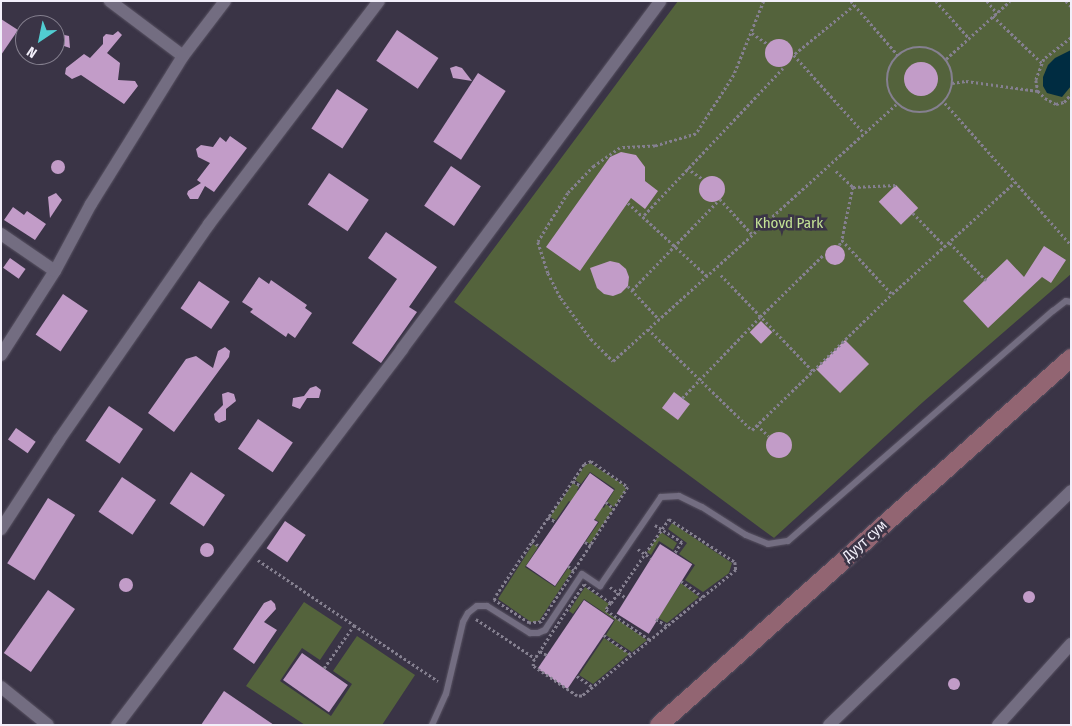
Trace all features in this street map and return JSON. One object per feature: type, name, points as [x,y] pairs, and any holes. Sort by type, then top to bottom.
[{"type":"main road","name":"Дуут сум","points":[[659,725],[1071,358]]},
{"type":"street","points":[[110,1],[183,56]]},
{"type":"street","points":[[1,355],[55,270],[91,204],[183,56],[225,1]]},
{"type":"street","points":[[1,529],[59,440],[209,224],[380,1]]},
{"type":"street","points":[[116,725],[402,349],[660,1]]},
{"type":"street","points":[[1,234],[55,270]]},
{"type":"street","points":[[829,725],[1071,491]]},
{"type":"street","points":[[998,725],[1071,644]]},
{"type":"street","points":[[1,688],[48,725]]},
{"type":"lane","points":[[432,725],[448,688],[463,622],[468,613],[477,606],[487,606],[530,633],[538,634],[545,630],[582,574],[600,586],[662,497],[679,496],[702,507],[746,535],[768,544],[788,541],[1053,310],[1066,301],[1071,302]]},
{"type":"path","points":[[764,1],[734,74],[696,134],[655,146],[620,148],[594,166],[568,193],[538,242],[548,273],[561,298],[591,339],[612,361],[896,104]]},
{"type":"path","points":[[852,1],[898,55]]},
{"type":"path","points":[[936,1],[969,38]]},
{"type":"path","points":[[987,1],[997,13]]},
{"type":"path","points":[[946,59],[1010,1]]},
{"type":"path","points":[[1066,1],[1071,6]]},
{"type":"path","points":[[855,5],[794,55],[864,133]]},
{"type":"path","points":[[993,16],[1042,63]]},
{"type":"path","points":[[752,32],[768,44]]},
{"type":"path","points":[[1071,38],[1042,63],[1036,80],[1038,91],[1045,98],[1056,104],[1064,102],[1071,94]]},
{"type":"path","points":[[923,47],[936,51],[946,59],[953,73],[952,89],[945,103],[930,112],[912,113],[896,104],[889,92],[886,79],[890,66],[898,55],[910,48],[923,47]]},
{"type":"path","points":[[644,215],[783,68]]},
{"type":"path","points":[[952,83],[966,81],[1038,91]]},
{"type":"path","points":[[945,103],[1071,245]]},
{"type":"path","points":[[687,168],[703,179]]},
{"type":"path","points":[[836,171],[853,187],[896,185]]},
{"type":"path","points":[[648,329],[752,430],[892,294],[946,247],[1015,182]]},
{"type":"path","points":[[839,245],[842,240],[853,187]]},
{"type":"path","points":[[632,290],[718,200],[752,234]]},
{"type":"path","points":[[628,203],[644,215],[707,276]]},
{"type":"path","points":[[914,213],[946,247]]},
{"type":"path","points":[[842,240],[892,294]]},
{"type":"path","points":[[950,243],[986,280]]},
{"type":"path","points":[[682,398],[760,316],[824,254]]},
{"type":"path","points":[[721,275],[814,371]]},
{"type":"path","points":[[628,286],[659,319]]},
{"type":"path","points":[[758,425],[769,436]]},
{"type":"path","points":[[591,461],[628,487],[541,622],[529,623],[494,600],[573,480],[584,464],[591,461]]},
{"type":"path","points":[[573,480],[581,486]]},
{"type":"path","points":[[606,502],[614,509]]},
{"type":"path","points":[[548,517],[556,522]]},
{"type":"path","points":[[612,603],[584,584],[535,658],[533,666],[577,696],[582,696],[736,570],[735,562],[669,518],[612,603],[606,610],[650,640]]},
{"type":"path","points":[[646,519],[682,542],[675,553]]},
{"type":"path","points":[[532,541],[539,546]]},
{"type":"path","points":[[585,542],[590,545]]},
{"type":"path","points":[[629,543],[651,558]]},
{"type":"path","points":[[247,553],[448,688]]},
{"type":"path","points":[[681,581],[703,597]]},
{"type":"path","points":[[603,582],[625,597]]},
{"type":"path","points":[[468,613],[535,658]]},
{"type":"path","points":[[656,619],[667,626]]},
{"type":"path","points":[[324,668],[354,625]]},
{"type":"path","points":[[604,635],[632,654]]},
{"type":"path","points":[[540,651],[547,655]]},
{"type":"path","points":[[577,676],[593,687]]},
{"type":"green space","name":"Khovd Park","points":[[678,1],[1071,1],[1071,274],[923,402],[774,538],[454,302]]},
{"type":"green space","points":[[590,463],[624,485],[626,490],[614,507],[607,502],[615,489],[590,472],[581,484],[575,480],[585,465]]},
{"type":"green space","points":[[573,483],[579,487],[577,490],[604,508],[606,504],[613,509],[590,544],[586,541],[599,522],[569,501],[556,520],[550,517]]},
{"type":"green space","points":[[672,523],[732,563],[729,573],[703,592],[685,580],[695,565],[679,554],[687,543],[668,529]]},
{"type":"green space","points":[[661,532],[677,543],[673,550],[659,541],[651,555],[647,552]]},
{"type":"green space","points":[[533,544],[538,547],[525,567],[555,587],[568,568],[572,571],[539,621],[531,622],[498,599]]},
{"type":"green space","points":[[681,583],[699,597],[667,623],[658,618]]},
{"type":"green space","points":[[585,587],[609,604],[605,611],[647,640],[632,652],[606,635],[615,620],[584,599],[573,614],[569,611]]},
{"type":"green space","points":[[304,602],[342,627],[320,660],[302,648],[280,681],[331,716],[352,684],[333,671],[357,636],[415,675],[382,725],[305,725],[246,686]]},
{"type":"green space","points":[[604,638],[629,654],[593,684],[579,675]]},
{"type":"water","points":[[1071,50],[1071,86],[1062,97],[1047,93],[1043,86],[1043,77],[1048,65],[1055,58]]},
{"type":"building","points":[[1,19],[15,28],[15,34],[1,55]]},
{"type":"building","points":[[397,30],[438,58],[418,89],[376,61]]},
{"type":"building","points":[[118,31],[122,35],[107,53],[120,63],[118,80],[135,81],[138,86],[124,104],[81,75],[72,79],[65,74],[66,68],[84,54],[90,58],[103,44],[103,37],[106,34],[113,35]]},
{"type":"building","points":[[65,35],[69,36],[70,48],[65,46]]},
{"type":"building","points":[[779,39],[789,43],[793,53],[789,63],[779,67],[769,63],[765,53],[769,43]]},
{"type":"building","points":[[921,62],[928,63],[933,67],[937,72],[937,86],[933,91],[928,95],[921,96],[914,95],[909,91],[905,86],[904,79],[905,72],[909,67],[914,63]]},
{"type":"building","points":[[456,66],[462,68],[472,81],[453,78],[450,68]]},
{"type":"building","points":[[478,73],[506,91],[461,160],[433,142]]},
{"type":"building","points":[[337,89],[368,109],[342,149],[311,128]]},
{"type":"building","points":[[230,136],[247,148],[214,192],[205,186],[198,199],[190,199],[187,194],[188,191],[201,183],[197,180],[210,163],[198,157],[196,149],[201,145],[213,147],[220,137],[226,142]]},
{"type":"building","points":[[621,152],[636,155],[645,167],[645,181],[658,191],[645,209],[631,198],[580,271],[546,247],[610,157]]},
{"type":"building","points":[[58,160],[63,162],[65,167],[63,172],[58,174],[53,172],[51,167],[53,162]]},
{"type":"building","points":[[451,166],[481,186],[454,226],[424,206]]},
{"type":"building","points":[[329,173],[369,200],[348,231],[308,205]]},
{"type":"building","points":[[712,176],[721,180],[725,189],[721,198],[712,202],[703,198],[699,189],[703,180]]},
{"type":"building","points":[[896,185],[918,208],[901,225],[879,202]]},
{"type":"building","points":[[56,193],[62,200],[50,218],[48,197]]},
{"type":"building","points":[[13,207],[24,215],[27,211],[46,224],[35,240],[4,220]]},
{"type":"building","points":[[386,232],[437,267],[409,307],[417,312],[381,363],[352,343],[397,279],[368,258]]},
{"type":"building","points":[[835,245],[842,248],[845,255],[842,262],[835,265],[828,262],[825,255],[828,248]]},
{"type":"building","points":[[1044,246],[1066,260],[1051,283],[1042,277],[988,328],[963,301],[1007,259],[1024,277]]},
{"type":"building","points":[[10,258],[26,269],[19,279],[3,268]]},
{"type":"building","points":[[610,261],[619,263],[626,269],[629,277],[628,286],[621,293],[613,296],[604,294],[597,288],[590,268]]},
{"type":"building","points":[[259,277],[269,284],[271,280],[307,305],[305,308],[312,313],[295,338],[288,333],[286,337],[250,312],[253,309],[242,302]]},
{"type":"building","points":[[199,281],[230,302],[211,329],[181,308]]},
{"type":"building","points":[[63,294],[88,311],[60,351],[36,335]]},
{"type":"building","points":[[761,321],[772,332],[761,344],[750,332]]},
{"type":"building","points":[[845,340],[869,364],[840,393],[816,369]]},
{"type":"building","points":[[225,347],[230,351],[229,357],[174,432],[148,413],[186,359],[196,356],[213,368],[218,351]]},
{"type":"building","points":[[316,386],[321,390],[319,398],[307,398],[300,409],[292,406],[293,398],[304,396],[310,388]]},
{"type":"building","points":[[228,392],[234,394],[236,401],[226,409],[226,420],[219,423],[215,420],[214,414],[223,405],[222,394]]},
{"type":"building","points":[[674,392],[690,404],[678,420],[662,408]]},
{"type":"building","points":[[109,406],[143,429],[120,464],[86,441]]},
{"type":"building","points":[[258,419],[293,442],[273,472],[238,449]]},
{"type":"building","points":[[16,428],[36,442],[28,453],[8,439]]},
{"type":"building","points":[[779,432],[788,436],[792,445],[788,454],[779,458],[770,454],[766,445],[770,436]]},
{"type":"building","points":[[191,472],[225,495],[204,526],[170,504]]},
{"type":"building","points":[[590,473],[614,490],[594,520],[598,522],[555,586],[526,566]]},
{"type":"building","points":[[122,477],[156,500],[133,535],[99,512]]},
{"type":"building","points":[[48,498],[75,515],[34,580],[7,563]]},
{"type":"building","points":[[285,521],[306,535],[287,562],[267,548]]},
{"type":"building","points":[[207,543],[212,545],[214,550],[212,555],[207,557],[202,555],[200,550],[202,545]]},
{"type":"building","points":[[660,544],[692,564],[649,634],[617,614]]},
{"type":"building","points":[[126,578],[131,580],[133,585],[131,590],[126,592],[121,590],[119,585],[121,580]]},
{"type":"building","points":[[48,590],[75,609],[31,672],[4,653]]},
{"type":"building","points":[[1027,591],[1031,591],[1035,597],[1031,603],[1027,603],[1023,599],[1023,595]]},
{"type":"building","points":[[271,600],[275,604],[276,609],[264,622],[277,630],[254,664],[233,649],[264,603]]},
{"type":"building","points":[[584,600],[614,620],[567,689],[538,669]]},
{"type":"building","points":[[302,653],[348,685],[329,712],[283,680]]},
{"type":"building","points":[[952,678],[956,678],[960,684],[956,690],[952,690],[948,686],[948,682]]},
{"type":"building","points":[[224,691],[274,725],[201,725]]}]
